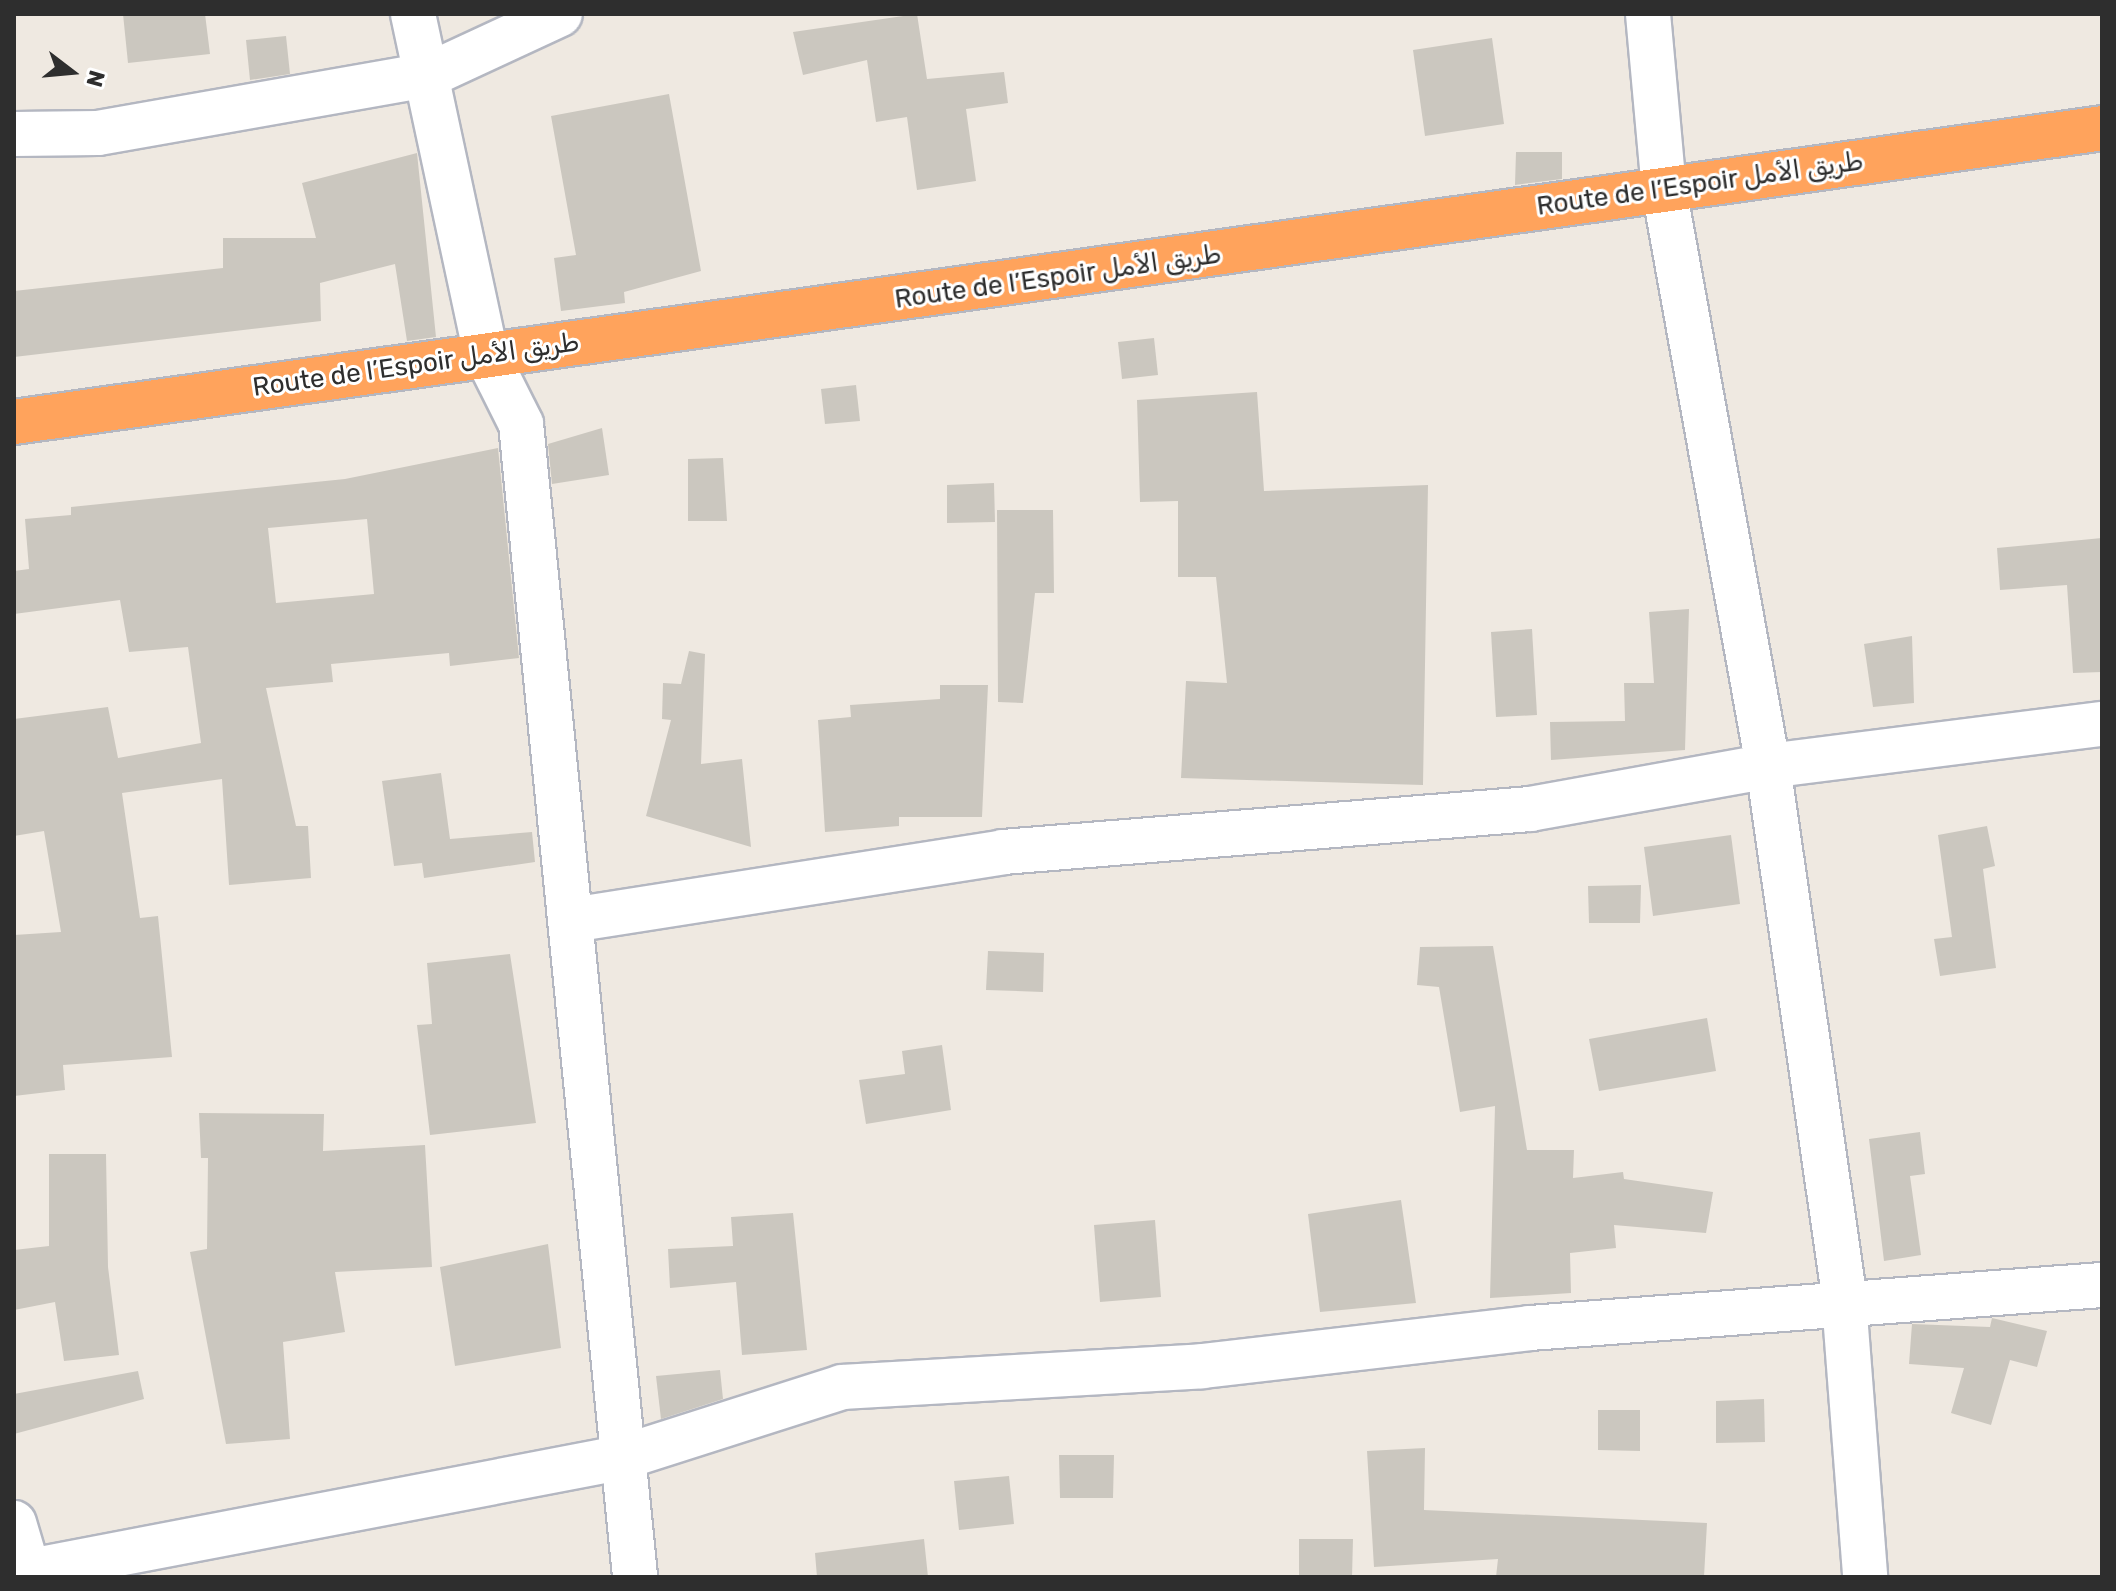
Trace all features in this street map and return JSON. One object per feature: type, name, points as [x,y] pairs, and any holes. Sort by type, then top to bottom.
[{"type":"highway","name":"Route de l’Espoir طريق الأمل","points":[[14,422],[2102,128]]},
{"type":"street","points":[[413,14],[431,74],[486,354],[521,424],[571,920],[620,1458],[635,1577]]},
{"type":"street","points":[[14,134],[98,133],[431,74],[560,14]]},
{"type":"street","points":[[1648,14],[1664,189],[1768,766],[1844,1310],[1865,1577]]},
{"type":"street","points":[[571,920],[1003,852],[1530,809],[1768,766],[2102,724]]},
{"type":"street","points":[[14,1523],[24,1574],[620,1458],[842,1387],[1202,1366],[1561,1325],[1844,1310],[2102,1285]]},
{"type":"building","points":[[123,14],[205,14],[210,54],[128,63]]},
{"type":"building","points":[[917,14],[927,79],[1004,72],[1008,103],[966,109],[976,181],[917,190],[907,117],[876,122],[867,60],[803,75],[793,32]]},
{"type":"building","points":[[286,36],[290,74],[250,80],[246,40]]},
{"type":"building","points":[[1492,38],[1504,124],[1425,136],[1413,50]]},
{"type":"building","points":[[669,94],[701,271],[624,292],[625,303],[561,311],[554,258],[576,255],[551,116]]},
{"type":"building","points":[[1516,152],[1562,152],[1562,179],[1515,185]]},
{"type":"building","points":[[417,153],[436,337],[407,341],[395,264],[320,283],[321,321],[14,357],[14,291],[223,268],[223,238],[316,238],[302,183]]},
{"type":"building","points":[[1154,338],[1158,375],[1122,379],[1118,342]]},
{"type":"building","points":[[856,385],[860,421],[825,424],[821,389]]},
{"type":"building","points":[[1257,392],[1264,491],[1428,485],[1423,785],[1181,778],[1186,681],[1227,683],[1216,577],[1178,577],[1178,501],[1140,502],[1137,400]]},
{"type":"building","points":[[602,428],[609,475],[552,484],[548,444]]},
{"type":"building","points":[[498,448],[519,658],[450,666],[449,653],[331,664],[333,682],[266,688],[296,826],[308,826],[311,878],[229,885],[222,779],[122,793],[140,918],[158,916],[172,1057],[63,1065],[65,1090],[14,1096],[14,935],[61,932],[44,831],[14,836],[14,719],[108,707],[118,758],[201,743],[188,647],[129,652],[120,600],[14,614],[14,571],[29,569],[25,519],[71,515],[71,507],[345,479]],"holes":[[[367,519],[374,594],[276,603],[268,528]]]},
{"type":"building","points":[[723,458],[727,521],[688,521],[688,459]]},
{"type":"building","points":[[994,483],[995,522],[947,523],[947,485]]},
{"type":"building","points":[[997,510],[1053,510],[1054,593],[1035,593],[1023,703],[998,702]]},
{"type":"building","points":[[2102,538],[2102,672],[2073,673],[2067,585],[2000,590],[1997,548]]},
{"type":"building","points":[[1689,609],[1685,750],[1551,760],[1550,722],[1625,721],[1624,683],[1654,683],[1649,612]]},
{"type":"building","points":[[1532,629],[1537,715],[1496,717],[1491,632]]},
{"type":"building","points":[[1912,636],[1914,703],[1873,707],[1864,644]]},
{"type":"building","points":[[689,651],[705,654],[701,764],[742,759],[751,847],[646,816],[671,720],[662,719],[663,683],[681,684]]},
{"type":"building","points":[[940,685],[988,685],[982,817],[899,817],[899,826],[825,832],[818,720],[851,717],[850,705],[940,699]]},
{"type":"building","points":[[441,773],[450,839],[532,832],[535,862],[424,878],[422,863],[394,866],[382,781]]},
{"type":"building","points":[[1987,826],[1995,866],[1983,869],[1996,968],[1940,976],[1934,939],[1952,937],[1938,835]]},
{"type":"building","points":[[1731,835],[1740,904],[1653,916],[1644,847]]},
{"type":"building","points":[[1641,885],[1640,923],[1589,923],[1588,886]]},
{"type":"building","points":[[1493,946],[1527,1150],[1574,1150],[1573,1178],[1623,1172],[1624,1179],[1713,1192],[1706,1233],[1614,1225],[1616,1248],[1570,1253],[1571,1293],[1490,1298],[1495,1106],[1460,1112],[1439,987],[1417,985],[1420,947]]},
{"type":"building","points":[[988,951],[1044,953],[1043,992],[986,990]]},
{"type":"building","points":[[510,954],[536,1123],[430,1135],[417,1025],[432,1024],[427,963]]},
{"type":"building","points":[[1707,1018],[1716,1071],[1599,1091],[1589,1039]]},
{"type":"building","points":[[942,1045],[951,1110],[866,1124],[859,1080],[905,1074],[902,1051]]},
{"type":"building","points":[[199,1113],[324,1114],[323,1151],[425,1145],[432,1267],[335,1272],[345,1332],[283,1342],[290,1439],[226,1444],[190,1252],[207,1249],[208,1158],[201,1158]]},
{"type":"building","points":[[1920,1132],[1925,1174],[1910,1176],[1921,1255],[1884,1261],[1869,1139]]},
{"type":"building","points":[[49,1154],[106,1154],[108,1267],[119,1355],[64,1361],[55,1302],[14,1310],[14,1250],[49,1246]]},
{"type":"building","points":[[1401,1200],[1416,1303],[1320,1312],[1308,1214]]},
{"type":"building","points":[[793,1213],[807,1350],[742,1355],[736,1282],[670,1288],[668,1249],[733,1246],[731,1217]]},
{"type":"building","points":[[1155,1220],[1161,1297],[1100,1302],[1094,1225]]},
{"type":"building","points":[[548,1244],[561,1348],[455,1366],[440,1267]]},
{"type":"building","points":[[1992,1318],[2047,1331],[2037,1367],[2010,1360],[1991,1425],[1951,1413],[1964,1368],[1909,1364],[1912,1324],[1990,1327]]},
{"type":"building","points":[[720,1370],[723,1399],[661,1419],[656,1376]]},
{"type":"building","points":[[138,1371],[144,1399],[14,1434],[14,1394]]},
{"type":"building","points":[[1764,1399],[1765,1442],[1716,1443],[1716,1401]]},
{"type":"building","points":[[1598,1410],[1640,1410],[1640,1451],[1598,1450]]},
{"type":"building","points":[[1425,1448],[1424,1510],[1707,1523],[1704,1577],[1496,1577],[1498,1559],[1374,1567],[1367,1451]]},
{"type":"building","points":[[1059,1455],[1114,1455],[1113,1498],[1060,1498]]},
{"type":"building","points":[[1009,1476],[1014,1524],[959,1530],[954,1481]]},
{"type":"building","points":[[924,1539],[928,1577],[817,1577],[815,1553]]},
{"type":"building","points":[[1299,1539],[1353,1539],[1352,1577],[1299,1577]]}]
